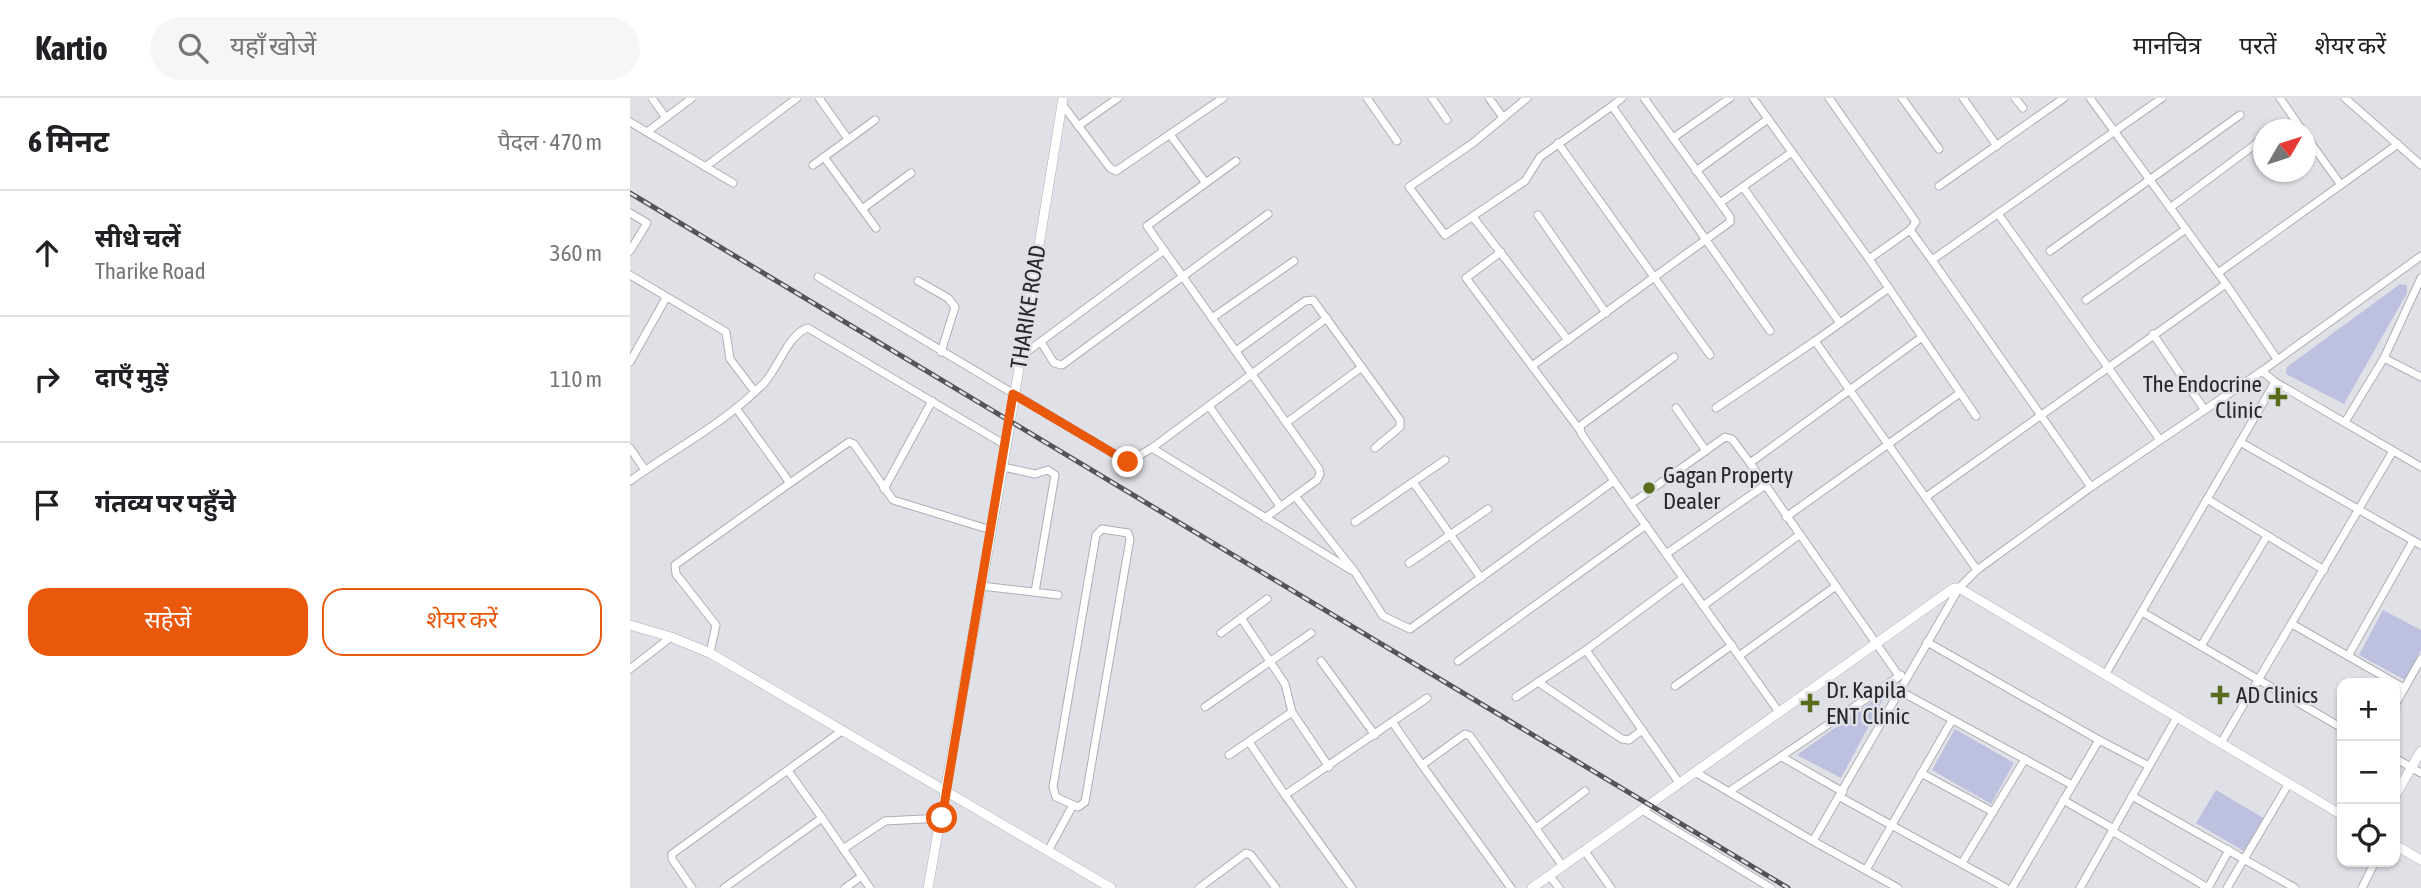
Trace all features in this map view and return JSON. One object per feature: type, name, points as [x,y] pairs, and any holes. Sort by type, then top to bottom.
[{"type":"street","points":[[652,98],[666,118]]},
{"type":"street","points":[[647,132],[692,98]]},
{"type":"street","points":[[705,167],[797,98]]},
{"type":"street","points":[[819,98],[848,139]]},
{"type":"street","points":[[1079,126],[1118,98]]},
{"type":"street","points":[[1063,101],[1110,168],[1116,171],[1223,98]]},
{"type":"street","points":[[1367,98],[1397,141]]},
{"type":"street","points":[[1432,98],[1447,120]]},
{"type":"street","points":[[1489,98],[1502,116]]},
{"type":"street","points":[[1527,98],[1502,116],[1473,143],[1409,187],[1445,235],[1527,179],[1538,159],[1622,98]]},
{"type":"street","points":[[1532,366],[1730,222],[1730,217],[1644,98]]},
{"type":"street","points":[[1673,138],[1730,98]]},
{"type":"street","points":[[1753,98],[1869,259],[1976,416]]},
{"type":"street","points":[[1829,98],[1915,220],[1910,230],[1869,259]]},
{"type":"street","points":[[1902,98],[1939,149]]},
{"type":"street","points":[[1963,98],[1997,146]]},
{"type":"street","points":[[2015,98],[2023,108]]},
{"type":"street","points":[[1939,186],[2064,98]]},
{"type":"street","points":[[2090,98],[2226,284],[2277,359]]},
{"type":"street","points":[[1932,260],[2000,215],[2162,98]]},
{"type":"street","points":[[2280,98],[2294,119]]},
{"type":"street","points":[[2345,98],[2421,165]]},
{"type":"street","name":"THARIKE ROAD","points":[[928,888],[1003,467],[1063,101]]},
{"type":"street","points":[[1612,106],[1770,331]]},
{"type":"street","points":[[2050,251],[2240,115]]},
{"type":"street","points":[[1696,171],[1768,118]]},
{"type":"street","points":[[813,165],[875,120]]},
{"type":"street","points":[[630,122],[733,183]]},
{"type":"street","points":[[1171,136],[1205,182]]},
{"type":"street","points":[[1558,143],[1710,355]]},
{"type":"street","points":[[2218,273],[2398,144]]},
{"type":"street","points":[[2170,208],[2253,146]]},
{"type":"street","points":[[2316,150],[2341,185]]},
{"type":"street","points":[[1720,203],[1792,152]]},
{"type":"street","points":[[824,157],[876,228]]},
{"type":"street","points":[[1236,162],[1149,223],[1149,230],[1320,474],[1265,518]]},
{"type":"street","points":[[862,209],[911,173]]},
{"type":"street","points":[[1743,187],[1840,323]]},
{"type":"street","points":[[630,213],[647,223],[630,251]]},
{"type":"street","points":[[1041,342],[1054,363],[1062,365],[1268,214]]},
{"type":"street","points":[[1538,215],[1606,313]]},
{"type":"street","points":[[2000,215],[2160,440]]},
{"type":"street","points":[[1474,217],[1568,340]]},
{"type":"street","points":[[2085,300],[2186,229]]},
{"type":"street","points":[[1910,230],[2091,487]]},
{"type":"street","points":[[1020,357],[1163,251]]},
{"type":"street","points":[[1501,252],[1466,278],[1580,429],[1779,712]]},
{"type":"street","points":[[1813,841],[1959,588],[1978,570],[2091,487],[2262,371],[2421,256]]},
{"type":"street","points":[[1212,318],[1294,261]]},
{"type":"street","points":[[630,275],[726,332],[732,363],[755,392]]},
{"type":"street","points":[[818,277],[1123,460],[1133,461],[1327,318]]},
{"type":"street","points":[[2345,422],[2384,358],[2421,278]]},
{"type":"street","points":[[918,281],[948,298],[956,307],[941,352]]},
{"type":"street","points":[[1926,497],[2226,284]]},
{"type":"street","points":[[1716,408],[1889,288]]},
{"type":"street","points":[[630,362],[666,298]]},
{"type":"street","points":[[1236,351],[1308,299],[1313,300],[1402,424],[1375,448]]},
{"type":"street","points":[[630,481],[755,392],[776,368],[799,333],[808,328],[1006,446]]},
{"type":"street","points":[[2153,334],[2204,409]]},
{"type":"street","points":[[1749,463],[1922,337]]},
{"type":"street","points":[[1815,341],[1978,570]]},
{"type":"street","points":[[1580,429],[1674,357]]},
{"type":"street","points":[[2384,358],[2421,377]]},
{"type":"street","points":[[1286,423],[1362,367]]},
{"type":"street","points":[[2262,371],[2274,382],[2421,467]]},
{"type":"street","points":[[2105,675],[2274,382]]},
{"type":"street","points":[[1786,517],[1960,393]]},
{"type":"street","points":[[884,489],[932,401]]},
{"type":"street","points":[[1209,406],[1280,506]]},
{"type":"street","points":[[736,408],[790,483]]},
{"type":"street","points":[[1676,408],[1706,451]]},
{"type":"street","points":[[1632,505],[1729,437],[1899,676]]},
{"type":"street","points":[[710,653],[716,625],[676,574],[675,565],[849,442],[854,444],[884,489],[898,502],[991,530]]},
{"type":"street","points":[[2240,442],[2421,545]]},
{"type":"street","points":[[630,448],[645,470]]},
{"type":"street","points":[[1152,448],[1355,572]]},
{"type":"street","points":[[2221,743],[2393,451]]},
{"type":"street","points":[[1355,522],[1445,460]]},
{"type":"street","points":[[1003,467],[1035,474],[1048,470],[1055,475],[1035,592]]},
{"type":"street","points":[[1295,496],[1355,572],[1383,616],[1407,629],[1614,481]]},
{"type":"street","points":[[1413,482],[1481,578]]},
{"type":"street","points":[[1666,554],[1764,485]]},
{"type":"street","points":[[2207,499],[2324,570]]},
{"type":"street","points":[[1409,563],[1488,509]]},
{"type":"street","points":[[1458,661],[1646,525]]},
{"type":"street","points":[[1102,529],[1125,532],[1130,539],[1085,802],[1081,807],[1073,805],[1056,797],[1052,787],[1096,535],[1102,529]]},
{"type":"street","points":[[1703,606],[1799,535]]},
{"type":"street","points":[[2201,646],[2267,536]]},
{"type":"street","points":[[2348,656],[2413,541]]},
{"type":"street","points":[[1517,697],[1683,578]]},
{"type":"street","points":[[981,586],[1058,595]]},
{"type":"street","points":[[1739,656],[1836,586]]},
{"type":"street","points":[[1532,888],[1949,590],[1959,588],[2337,812]]},
{"type":"street","points":[[1221,633],[1267,599]]},
{"type":"street","points":[[2142,612],[2337,725]]},
{"type":"street","points":[[1241,618],[1285,684],[1292,712],[1329,767]]},
{"type":"street","points":[[2292,624],[2404,688]]},
{"type":"street","points":[[630,625],[671,637],[710,653],[947,789],[1111,888]]},
{"type":"street","points":[[1205,708],[1311,633]]},
{"type":"street","points":[[630,669],[671,637]]},
{"type":"street","points":[[1927,642],[2149,766]]},
{"type":"street","points":[[1675,686],[1732,645]]},
{"type":"street","points":[[1586,650],[1679,784]]},
{"type":"street","points":[[2400,696],[2421,659]]},
{"type":"street","points":[[1321,661],[1375,735]]},
{"type":"street","points":[[1730,792],[1913,666]]},
{"type":"street","points":[[1538,682],[1622,739],[1629,740],[1642,730]]},
{"type":"street","points":[[1900,691],[2072,785]]},
{"type":"street","points":[[1285,795],[1427,698]]},
{"type":"street","points":[[1229,755],[1292,712]]},
{"type":"street","points":[[2083,887],[2177,717]]},
{"type":"street","points":[[1866,870],[1952,720]]},
{"type":"street","points":[[1393,723],[1511,888]]},
{"type":"street","points":[[692,888],[672,859],[673,854],[789,772],[843,730]]},
{"type":"street","points":[[1422,765],[1462,735],[1468,734],[1562,865]]},
{"type":"street","points":[[1782,757],[1891,824],[2009,888],[2099,740]]},
{"type":"street","points":[[1249,742],[1352,888]]},
{"type":"street","points":[[2400,787],[2421,751]]},
{"type":"street","points":[[1962,863],[2025,759]]},
{"type":"street","points":[[2400,761],[2421,773]]},
{"type":"street","points":[[789,772],[870,888]]},
{"type":"street","points":[[1695,772],[1898,888]]},
{"type":"street","points":[[1921,773],[1993,812]]},
{"type":"street","points":[[2227,888],[2289,783]]},
{"type":"street","points":[[1536,828],[1585,791]]},
{"type":"street","points":[[2132,796],[2295,888]]},
{"type":"street","points":[[2063,800],[2208,888],[2229,850]]},
{"type":"street","points":[[1048,851],[1073,805]]},
{"type":"street","points":[[1642,810],[1772,888]]},
{"type":"street","points":[[724,888],[822,818]]},
{"type":"street","points":[[843,849],[885,821],[942,818]]},
{"type":"street","points":[[2400,848],[2421,860]]},
{"type":"street","points":[[1584,850],[1611,888]]},
{"type":"street","points":[[1199,888],[1246,853],[1251,855],[1272,887]]},
{"type":"street","points":[[2362,888],[2372,867]]},
{"type":"street","points":[[1549,875],[1559,888]]},
{"type":"street","points":[[845,888],[862,876]]},
{"type":"shaded area","points":[[2400,284],[2407,285],[2407,293],[2344,404],[2286,374],[2287,367]]},
{"type":"shaded area","points":[[2383,610],[2421,630],[2421,650],[2405,680],[2359,655]]},
{"type":"shaded area","points":[[1888,690],[1841,778],[1797,755]]},
{"type":"shaded area","points":[[1955,729],[2014,763],[1991,804],[1932,770]]},
{"type":"shaded area","points":[[2216,790],[2267,820],[2247,853],[2196,823]]},
{"type":"railway","points":[[630,193],[1788,888]]},
{"type":"place","name":"The Endocrine Clinic","points":[[2278,397]]},
{"type":"place","name":"Gagan Property Dealer","points":[[1649,488]]},
{"type":"place","name":"AD Clinics","points":[[2220,695]]},
{"type":"place","name":"Dr. Kapila ENT Clinic","points":[[1810,703]]},
{"type":"route","points":[[942,818],[1013,394],[1128,462]]}]
